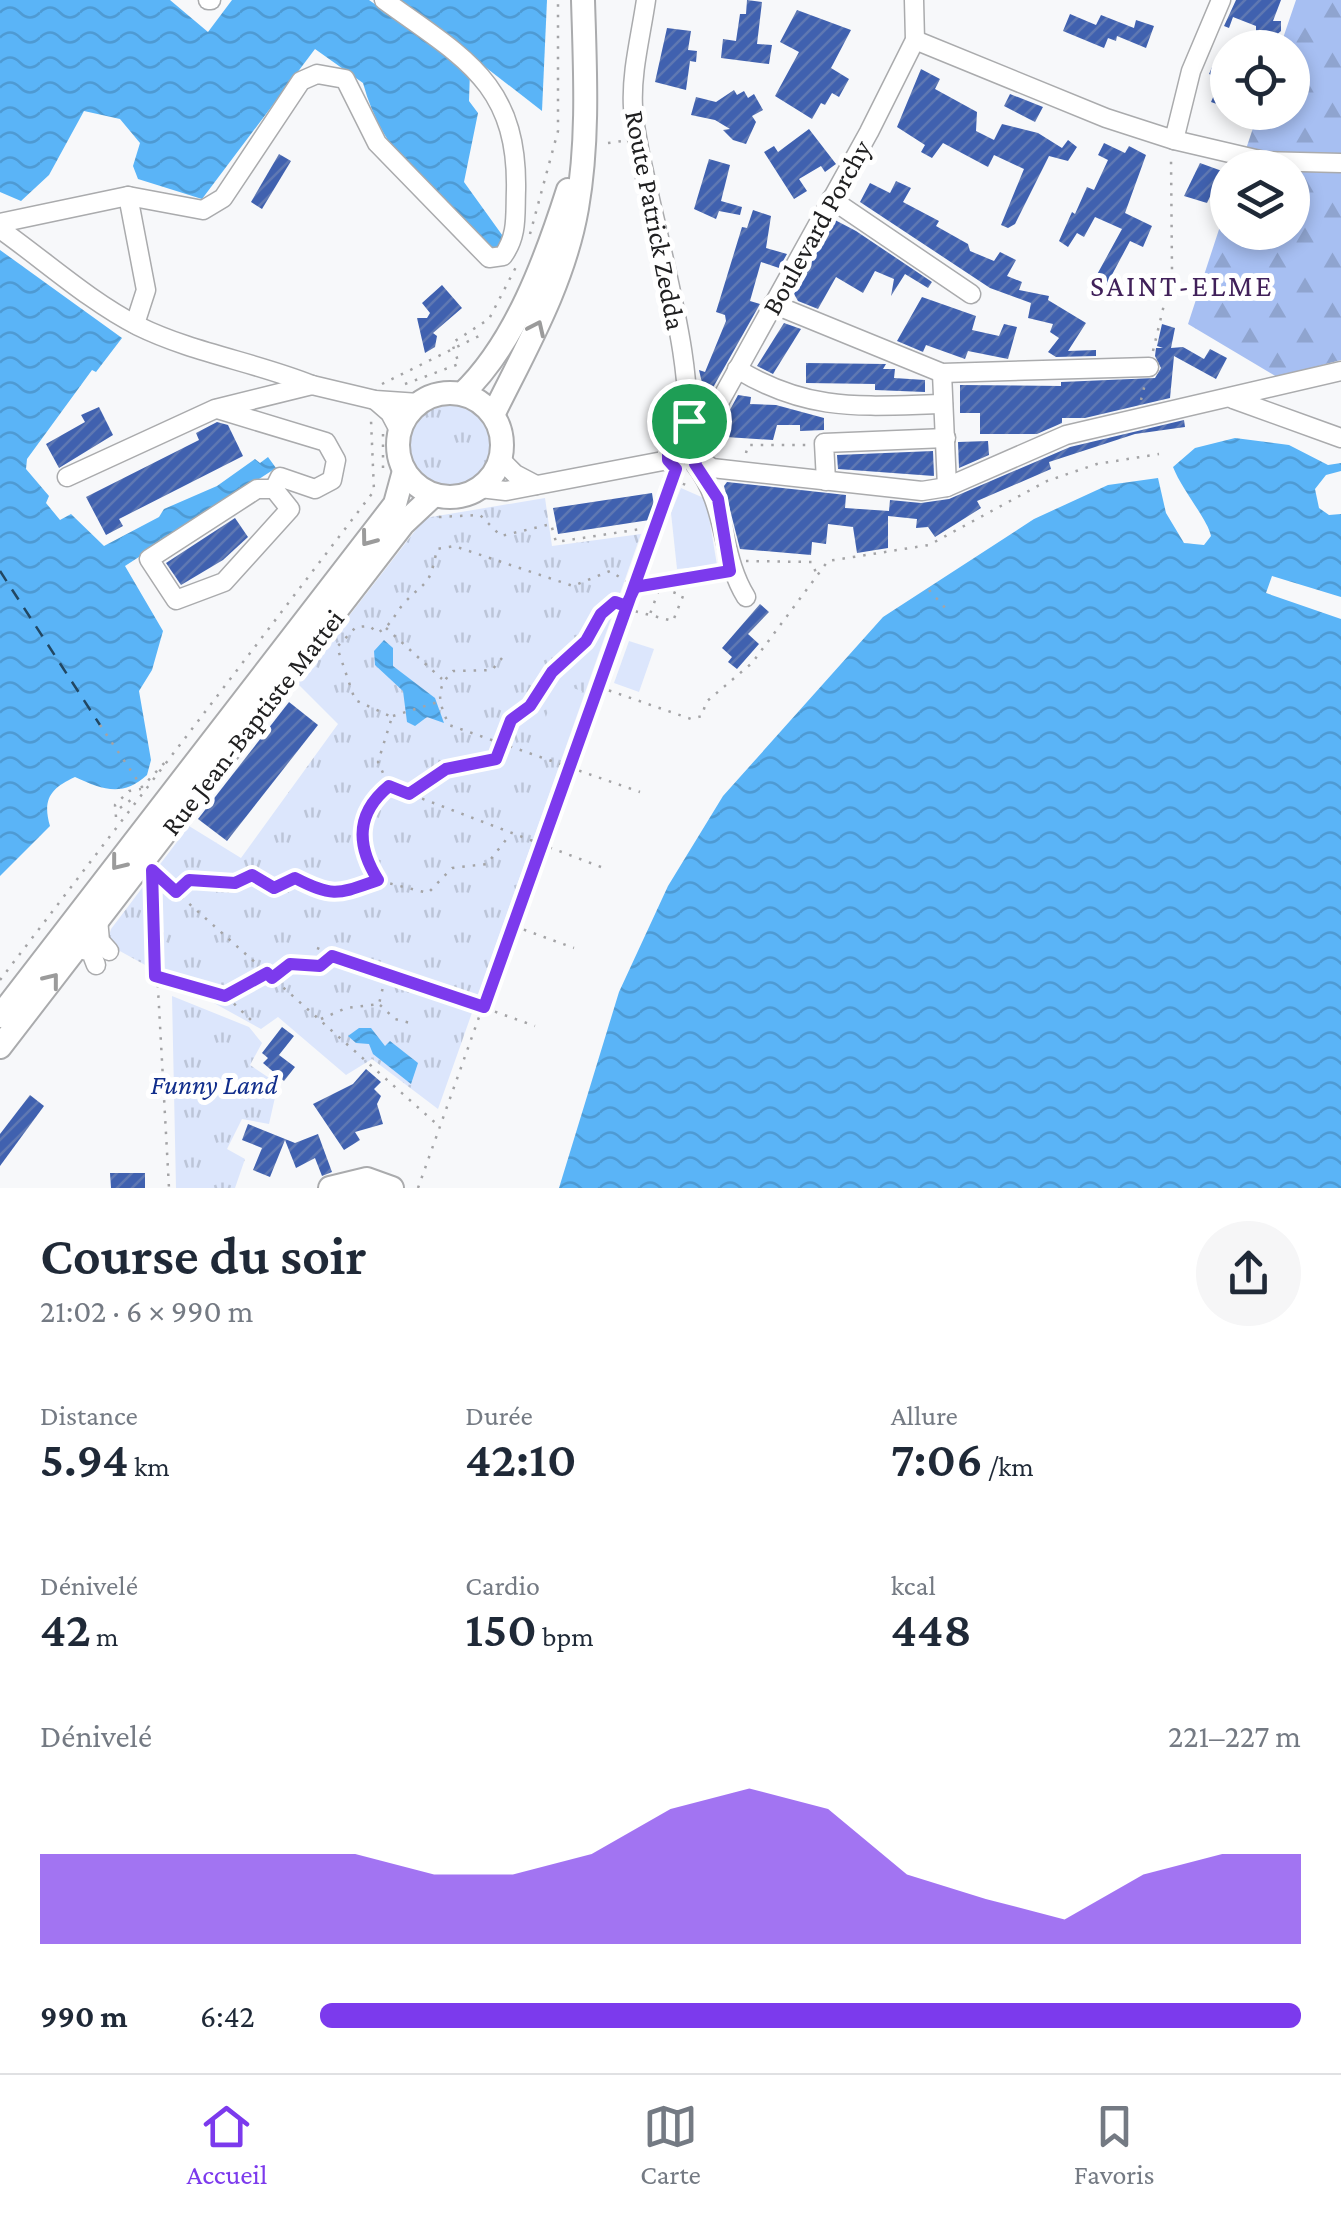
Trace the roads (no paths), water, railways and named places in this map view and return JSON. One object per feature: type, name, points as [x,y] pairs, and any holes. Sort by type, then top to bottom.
[{"type":"main road","points":[[493,415],[540,324],[577,207],[586,88],[582,0]]},
{"type":"main road","points":[[462,394],[478,378],[511,327],[549,242],[581,149]]},
{"type":"main road","points":[[440,393],[462,394],[493,415],[500,428],[500,459],[480,488],[434,506],[394,473],[398,451],[384,413],[440,393]]},
{"type":"main road","name":"Rue Jean-Baptiste Mattei","points":[[0,1016],[395,504],[394,473]]},
{"type":"main road","name":"Rue Jean-Baptiste Mattei","points":[[0,1047],[404,524],[434,506]]},
{"type":"main road","points":[[330,1188],[358,1180],[386,1185]]},
{"type":"street","points":[[0,226],[128,196],[202,210],[223,198],[301,81],[317,74],[345,80],[377,144],[489,258],[503,256],[515,240],[516,162],[500,101],[482,71],[384,0]]},
{"type":"street","name":"Route Patrick Zedda","points":[[646,0],[633,110],[659,224],[689,421]]},
{"type":"street","points":[[914,0],[915,40],[1106,118],[1264,161],[1341,163]]},
{"type":"street","points":[[1173,139],[1190,71],[1221,0]]},
{"type":"street","name":"Boulevard Porchy","points":[[692,451],[703,440],[714,412],[915,40]]},
{"type":"street","points":[[128,196],[146,290],[135,324]]},
{"type":"street","points":[[832,199],[971,294]]},
{"type":"street","points":[[0,226],[135,324],[195,349],[264,366],[384,413],[419,402]]},
{"type":"street","points":[[773,304],[942,373],[1149,367]]},
{"type":"street","points":[[737,369],[776,393],[828,404],[943,404]]},
{"type":"street","points":[[942,373],[948,487]]},
{"type":"street","points":[[672,464],[670,446],[692,451],[706,466],[724,470],[922,491],[948,487],[1066,435],[1137,416],[1332,374],[1341,386]]},
{"type":"street","points":[[66,477],[216,409],[312,385]]},
{"type":"street","points":[[1228,397],[1341,438]]},
{"type":"street","points":[[216,409],[326,442],[336,460],[332,480],[314,489],[280,477],[274,489]]},
{"type":"street","points":[[480,488],[506,491],[672,464],[688,469],[692,451],[689,421],[714,412]]},
{"type":"street","points":[[826,481],[815,444],[946,438]]},
{"type":"street","points":[[692,451],[718,499],[730,571],[746,597]]},
{"type":"street","points":[[500,459],[515,474],[536,485]]},
{"type":"street","points":[[258,489],[274,489],[290,509],[224,582],[176,600],[149,559],[258,489]]},
{"type":"street","points":[[224,582],[242,594]]},
{"type":"street","points":[[77,948],[102,958],[98,920]]},
{"type":"water","points":[[0,0],[170,0],[208,32],[232,0],[369,0],[470,71],[469,101],[478,113],[464,182],[505,239],[500,250],[490,251],[432,195],[384,133],[363,83],[315,49],[202,199],[138,179],[133,166],[140,143],[120,119],[84,111],[49,175],[21,201],[0,192]]},
{"type":"water","points":[[399,0],[547,0],[542,111]]},
{"type":"water","points":[[0,250],[122,338],[96,372],[92,370],[27,459],[26,469],[49,496],[46,503],[60,520],[71,514],[104,546],[159,517],[164,509],[217,486],[255,459],[260,463],[268,457],[276,468],[125,566],[163,631],[152,670],[139,691],[151,760],[147,775],[121,789],[104,788],[75,777],[60,786],[48,802],[50,826],[0,876]]},
{"type":"water","points":[[1235,438],[1289,445],[1328,465],[1341,463],[1341,471],[1326,475],[1315,489],[1319,508],[1329,515],[1341,514],[1341,597],[1272,576],[1266,593],[1341,619],[1341,1188],[559,1188],[619,992],[668,886],[723,796],[883,617],[1034,519],[1108,485],[1158,478],[1166,513],[1184,543],[1204,545],[1211,536],[1209,529],[1173,467],[1195,448]]},
{"type":"water","points":[[384,640],[393,648],[393,666],[435,698],[444,723],[427,717],[415,726],[407,722],[403,691],[375,665],[374,651]]},
{"type":"water","points":[[359,1028],[371,1028],[385,1046],[390,1041],[418,1063],[411,1084],[373,1054],[369,1044],[356,1043],[348,1036]]},
{"type":"district","name":"SAINT-ELME","points":[[1182,286]]},
{"type":"park label","name":"Funny Land","points":[[214,1084]]}]
